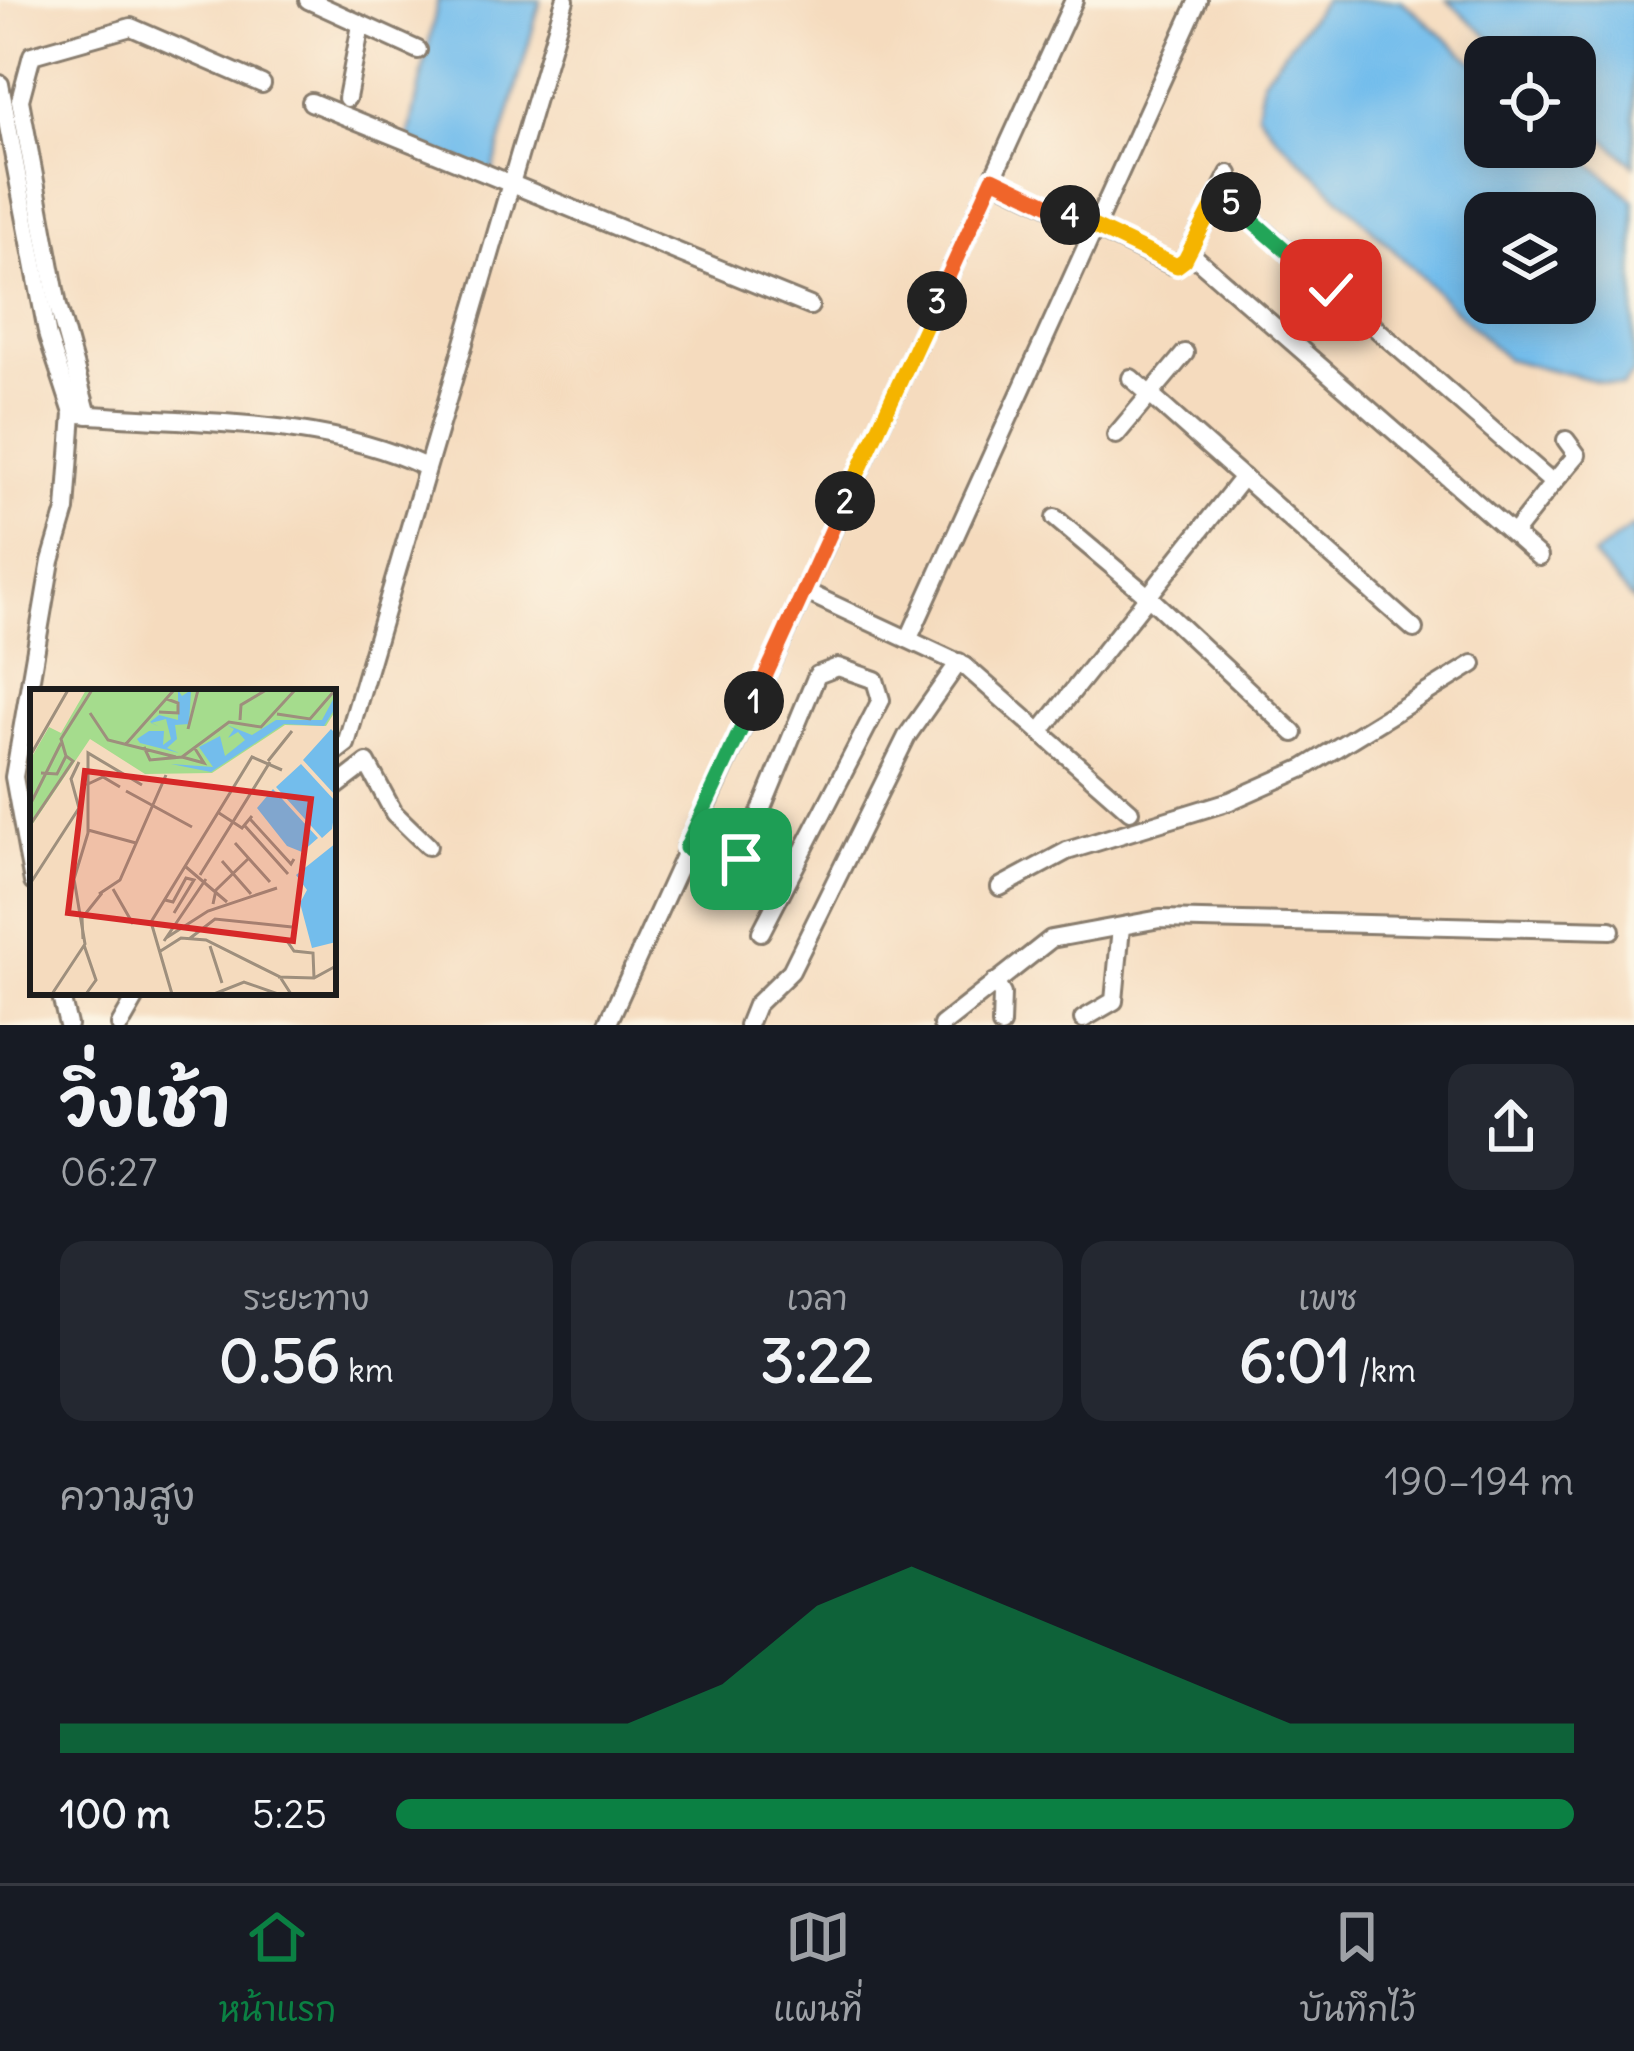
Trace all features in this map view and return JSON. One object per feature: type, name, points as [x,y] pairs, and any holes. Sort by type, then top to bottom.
[{"type":"street","points":[[308,0],[418,50]]},
{"type":"street","points":[[336,752],[346,744],[424,466],[565,0]]},
{"type":"street","points":[[607,1025],[1075,0]]},
{"type":"street","points":[[909,638],[1198,0]]},
{"type":"street","points":[[347,98],[361,25]]},
{"type":"street","points":[[30,865],[14,777],[80,414],[20,100],[32,55],[131,28],[262,84]]},
{"type":"street","points":[[0,84],[48,337],[80,414]]},
{"type":"street","points":[[311,102],[810,306]]},
{"type":"street","points":[[993,178],[1172,266],[1181,264],[1189,252],[1229,174]]},
{"type":"street","points":[[1220,192],[1553,483]]},
{"type":"street","points":[[1189,252],[1539,557]]},
{"type":"street","points":[[1116,435],[1185,353]]},
{"type":"street","points":[[1131,378],[1414,629]]},
{"type":"street","points":[[80,414],[170,416],[247,426],[386,448],[424,466]]},
{"type":"street","points":[[1513,534],[1577,455],[1566,440]]},
{"type":"street","points":[[1041,731],[1244,478]]},
{"type":"street","points":[[1055,518],[1149,596],[1294,733]]},
{"type":"street","points":[[804,591],[959,662],[1130,811]]},
{"type":"street","points":[[748,1025],[756,1005],[791,971],[907,736],[959,662]]},
{"type":"street","points":[[1000,887],[1067,851],[1230,801],[1304,768],[1472,664]]},
{"type":"street","points":[[686,848],[722,864],[741,859],[817,675],[838,667],[875,680],[880,700],[761,932]]},
{"type":"street","points":[[336,787],[367,764],[394,813],[428,846]]},
{"type":"street","points":[[942,1025],[1051,939],[1186,917],[1611,930]]},
{"type":"street","points":[[1083,1019],[1114,1001],[1121,928]]},
{"type":"street","points":[[994,982],[1002,994],[1001,1025]]},
{"type":"street","points":[[61,995],[68,1025]]},
{"type":"street","points":[[120,1025],[137,995]]},
{"type":"water","points":[[438,0],[541,0],[492,174],[408,140]]},
{"type":"water","points":[[1324,0],[1401,0],[1464,54],[1464,168],[1596,168],[1634,200],[1634,372],[1622,387],[1506,359],[1470,324],[1596,324],[1596,192],[1464,192],[1464,318],[1257,112],[1263,79]]},
{"type":"water","points":[[1447,0],[1634,0],[1634,165],[1596,132],[1596,36],[1487,36]]},
{"type":"water","points":[[1634,525],[1634,602],[1593,556]]},
{"type":"route","points":[[741,859],[722,864],[686,848],[993,178],[1172,266],[1185,260],[1220,192],[1331,290]]}]
